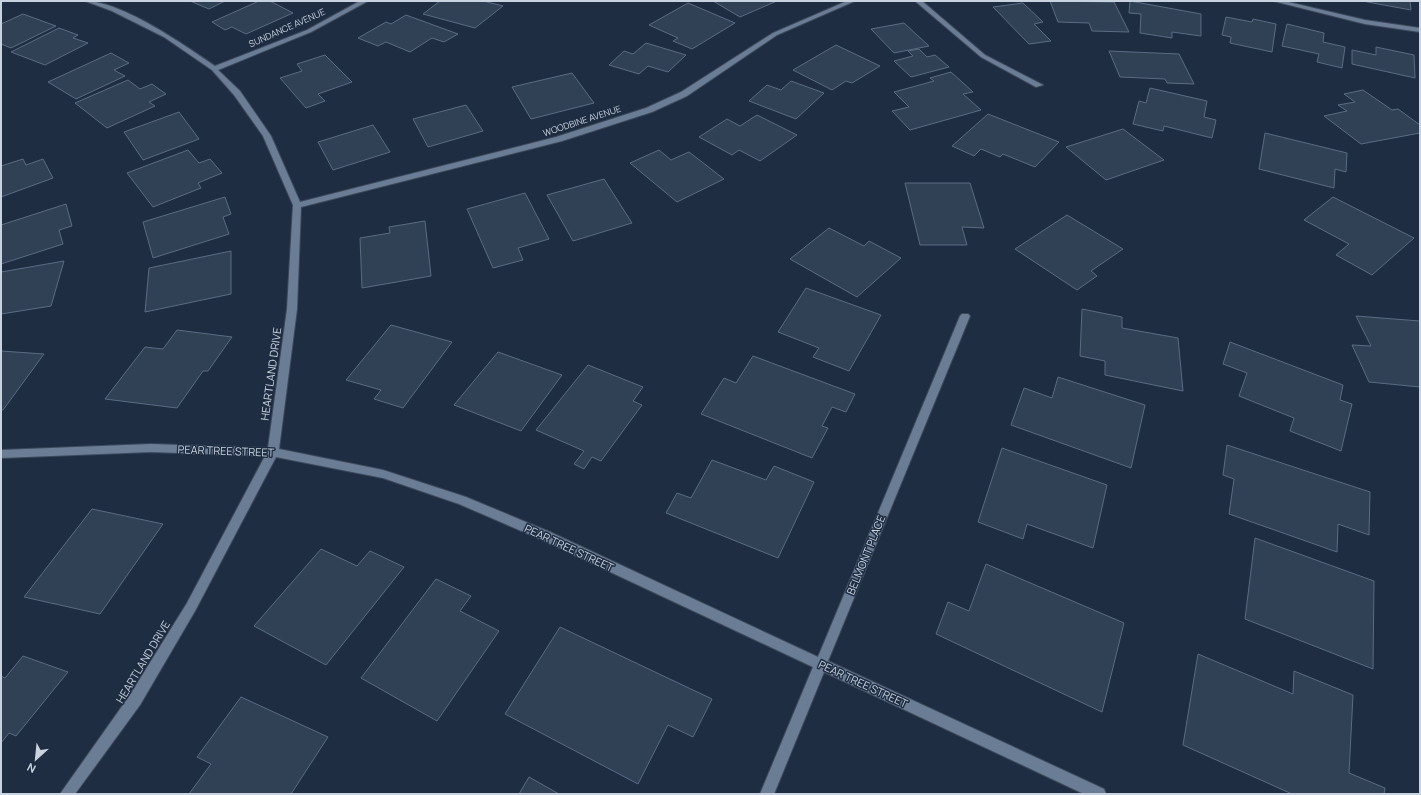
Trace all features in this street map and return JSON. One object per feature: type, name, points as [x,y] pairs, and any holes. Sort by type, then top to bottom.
[{"type":"street","name":"HEARTLAND DRIVE","points":[[67,794],[136,700],[191,607],[273,452],[292,309],[297,205],[267,136],[237,93],[214,69],[166,36],[114,10],[88,1]]},
{"type":"street","name":"SUNDANCE AVENUE","points":[[214,69],[309,30],[365,1]]},
{"type":"street","name":"WOODBINE AVENUE","points":[[297,205],[559,140],[649,110],[684,94],[775,34],[852,1]]},
{"type":"street","points":[[918,1],[983,56],[1039,85]]},
{"type":"street","points":[[1276,1],[1366,22],[1420,30]]},
{"type":"street","name":"BELMONT PLACE","points":[[767,794],[965,316]]},
{"type":"street","name":"PEAR TREE STREET","points":[[1,454],[151,448],[273,452],[383,474],[462,500],[546,536],[1099,794]]},
{"type":"building","points":[[190,1],[225,1],[209,9]]},
{"type":"building","points":[[259,1],[270,1],[293,13],[246,34],[232,27],[225,30],[212,22]]},
{"type":"building","points":[[440,1],[483,1],[503,6],[475,28],[423,14]]},
{"type":"building","points":[[713,1],[777,1],[740,17]]},
{"type":"building","points":[[1050,1],[1114,2],[1129,32],[1092,31],[1089,23],[1058,22]]},
{"type":"building","points":[[1130,1],[1201,14],[1201,36],[1172,32],[1172,38],[1140,33],[1141,14],[1129,13]]},
{"type":"building","points":[[1362,1],[1410,1],[1411,10]]},
{"type":"building","points":[[688,3],[735,23],[692,49],[673,41],[678,38],[649,25]]},
{"type":"building","points":[[1023,3],[1043,22],[1034,24],[1051,41],[1029,44],[993,7]]},
{"type":"building","points":[[23,14],[56,26],[11,48],[1,44],[1,24]]},
{"type":"building","points":[[406,15],[458,34],[444,42],[432,38],[410,52],[386,42],[378,46],[358,38],[386,22],[391,24]]},
{"type":"building","points":[[1226,17],[1252,22],[1253,19],[1276,24],[1272,52],[1230,43],[1231,37],[1222,35]]},
{"type":"building","points":[[904,23],[929,46],[894,53],[871,29]]},
{"type":"building","points":[[1287,24],[1324,33],[1323,42],[1345,47],[1342,68],[1317,62],[1319,54],[1282,46]]},
{"type":"building","points":[[59,28],[78,35],[73,38],[88,43],[45,65],[11,52]]},
{"type":"building","points":[[646,43],[686,55],[668,72],[648,66],[639,74],[609,65],[624,51],[633,54]]},
{"type":"building","points":[[836,45],[880,66],[852,83],[846,81],[832,90],[793,70]]},
{"type":"building","points":[[1376,47],[1414,55],[1415,78],[1352,64],[1352,50],[1376,55]]},
{"type":"building","points":[[919,49],[927,57],[935,55],[949,67],[911,77],[894,61],[913,56],[908,51]]},
{"type":"building","points":[[1109,51],[1179,54],[1194,84],[1167,83],[1165,79],[1120,77]]},
{"type":"building","points":[[111,53],[129,63],[114,70],[125,76],[76,99],[48,82]]},
{"type":"building","points":[[325,55],[352,82],[318,94],[325,101],[306,108],[280,78],[302,71],[297,64]]},
{"type":"building","points":[[951,72],[973,92],[963,94],[981,110],[910,130],[892,111],[909,107],[894,92],[934,81],[930,78]]},
{"type":"building","points":[[572,73],[594,103],[531,119],[512,87]]},
{"type":"building","points":[[128,80],[140,89],[152,84],[166,94],[149,102],[155,106],[107,128],[75,103]]},
{"type":"building","points":[[791,81],[824,93],[796,119],[749,101],[767,85],[781,90]]},
{"type":"building","points":[[1150,88],[1207,101],[1204,117],[1216,120],[1212,138],[1164,126],[1163,131],[1133,124],[1139,101],[1146,103]]},
{"type":"building","points":[[1363,90],[1392,110],[1398,109],[1420,125],[1420,133],[1361,144],[1324,116],[1347,111],[1338,105],[1355,102],[1344,94]]},
{"type":"building","points":[[466,105],[483,131],[428,147],[413,119]]},
{"type":"building","points":[[179,112],[199,139],[143,160],[124,132]]},
{"type":"building","points":[[988,114],[1059,142],[1035,167],[1003,154],[1000,157],[981,149],[974,156],[952,146]]},
{"type":"building","points":[[757,115],[797,135],[760,161],[739,150],[732,155],[699,137],[727,119],[740,126]]},
{"type":"building","points":[[373,125],[390,152],[333,170],[318,142]]},
{"type":"building","points":[[1123,129],[1164,160],[1106,180],[1066,147]]},
{"type":"building","points":[[1265,133],[1347,153],[1346,172],[1335,169],[1334,188],[1259,169]]},
{"type":"building","points":[[188,150],[199,163],[210,159],[222,173],[198,183],[201,188],[153,207],[127,173]]},
{"type":"building","points":[[659,150],[671,160],[689,152],[724,179],[677,202],[630,163]]},
{"type":"building","points":[[23,159],[26,165],[43,159],[53,178],[1,197],[1,166]]},
{"type":"building","points":[[604,179],[632,223],[573,241],[547,195]]},
{"type":"building","points":[[905,183],[970,183],[984,228],[962,227],[967,245],[920,245]]},
{"type":"building","points":[[525,193],[549,239],[518,248],[523,260],[493,268],[467,209]]},
{"type":"building","points":[[225,197],[231,214],[223,217],[229,234],[153,258],[143,222]]},
{"type":"building","points":[[1333,197],[1414,238],[1372,275],[1336,255],[1349,244],[1304,220]]},
{"type":"building","points":[[66,204],[72,226],[59,230],[63,244],[1,264],[1,225]]},
{"type":"building","points":[[1067,215],[1123,249],[1091,271],[1097,276],[1077,290],[1015,249]]},
{"type":"building","points":[[425,221],[431,276],[362,288],[360,238],[390,233],[389,227]]},
{"type":"building","points":[[829,228],[864,246],[869,241],[901,258],[857,297],[790,259]]},
{"type":"building","points":[[231,251],[231,294],[145,312],[149,268]]},
{"type":"building","points":[[64,261],[51,306],[1,314],[1,272]]},
{"type":"building","points":[[806,288],[881,315],[849,371],[813,357],[819,348],[778,332]]},
{"type":"building","points":[[1082,309],[1122,317],[1122,328],[1178,338],[1183,391],[1105,375],[1105,361],[1080,356]]},
{"type":"building","points":[[1356,316],[1420,321],[1420,387],[1369,382],[1352,345],[1371,346]]},
{"type":"building","points":[[391,325],[452,342],[403,408],[374,399],[381,390],[346,380]]},
{"type":"building","points":[[177,330],[232,337],[208,371],[203,371],[177,408],[105,399],[145,347],[163,349]]},
{"type":"building","points":[[1230,342],[1343,385],[1340,400],[1352,404],[1341,451],[1290,431],[1294,418],[1239,396],[1247,373],[1223,364]]},
{"type":"building","points":[[1,351],[44,354],[3,410],[1,410]]},
{"type":"building","points":[[498,352],[562,375],[521,431],[454,405]]},
{"type":"building","points":[[753,356],[855,394],[846,412],[832,407],[822,426],[828,428],[812,458],[701,414],[724,378],[736,383]]},
{"type":"building","points":[[588,365],[643,387],[633,401],[642,405],[601,461],[592,457],[584,469],[574,464],[584,451],[536,430]]},
{"type":"building","points":[[1058,377],[1145,405],[1131,468],[1011,425],[1024,388],[1052,398]]},
{"type":"building","points":[[1227,445],[1370,492],[1369,535],[1338,524],[1337,552],[1229,514],[1234,479],[1223,475]]},
{"type":"building","points":[[1002,448],[1107,485],[1093,548],[1027,524],[1023,539],[978,522]]},
{"type":"building","points":[[712,460],[766,480],[774,466],[814,482],[778,558],[666,513],[677,493],[691,498]]},
{"type":"building","points":[[92,509],[163,524],[100,614],[24,597]]},
{"type":"building","points":[[1255,538],[1374,581],[1373,669],[1245,619]]},
{"type":"building","points":[[321,549],[357,566],[370,551],[404,567],[326,665],[254,626]]},
{"type":"building","points":[[986,564],[1124,623],[1102,712],[936,634],[948,602],[969,611]]},
{"type":"building","points":[[436,579],[471,596],[460,611],[499,631],[437,721],[361,678]]},
{"type":"building","points":[[560,627],[712,699],[693,737],[668,725],[638,784],[505,714]]},
{"type":"building","points":[[1198,654],[1293,694],[1294,671],[1353,695],[1349,773],[1385,788],[1384,794],[1292,794],[1183,745]]},
{"type":"building","points":[[23,656],[68,672],[16,736],[9,733],[1,743],[1,676],[5,678]]},
{"type":"building","points":[[241,697],[328,737],[291,794],[189,794],[211,764],[197,757]]},
{"type":"building","points":[[529,777],[559,794],[519,794]]}]
